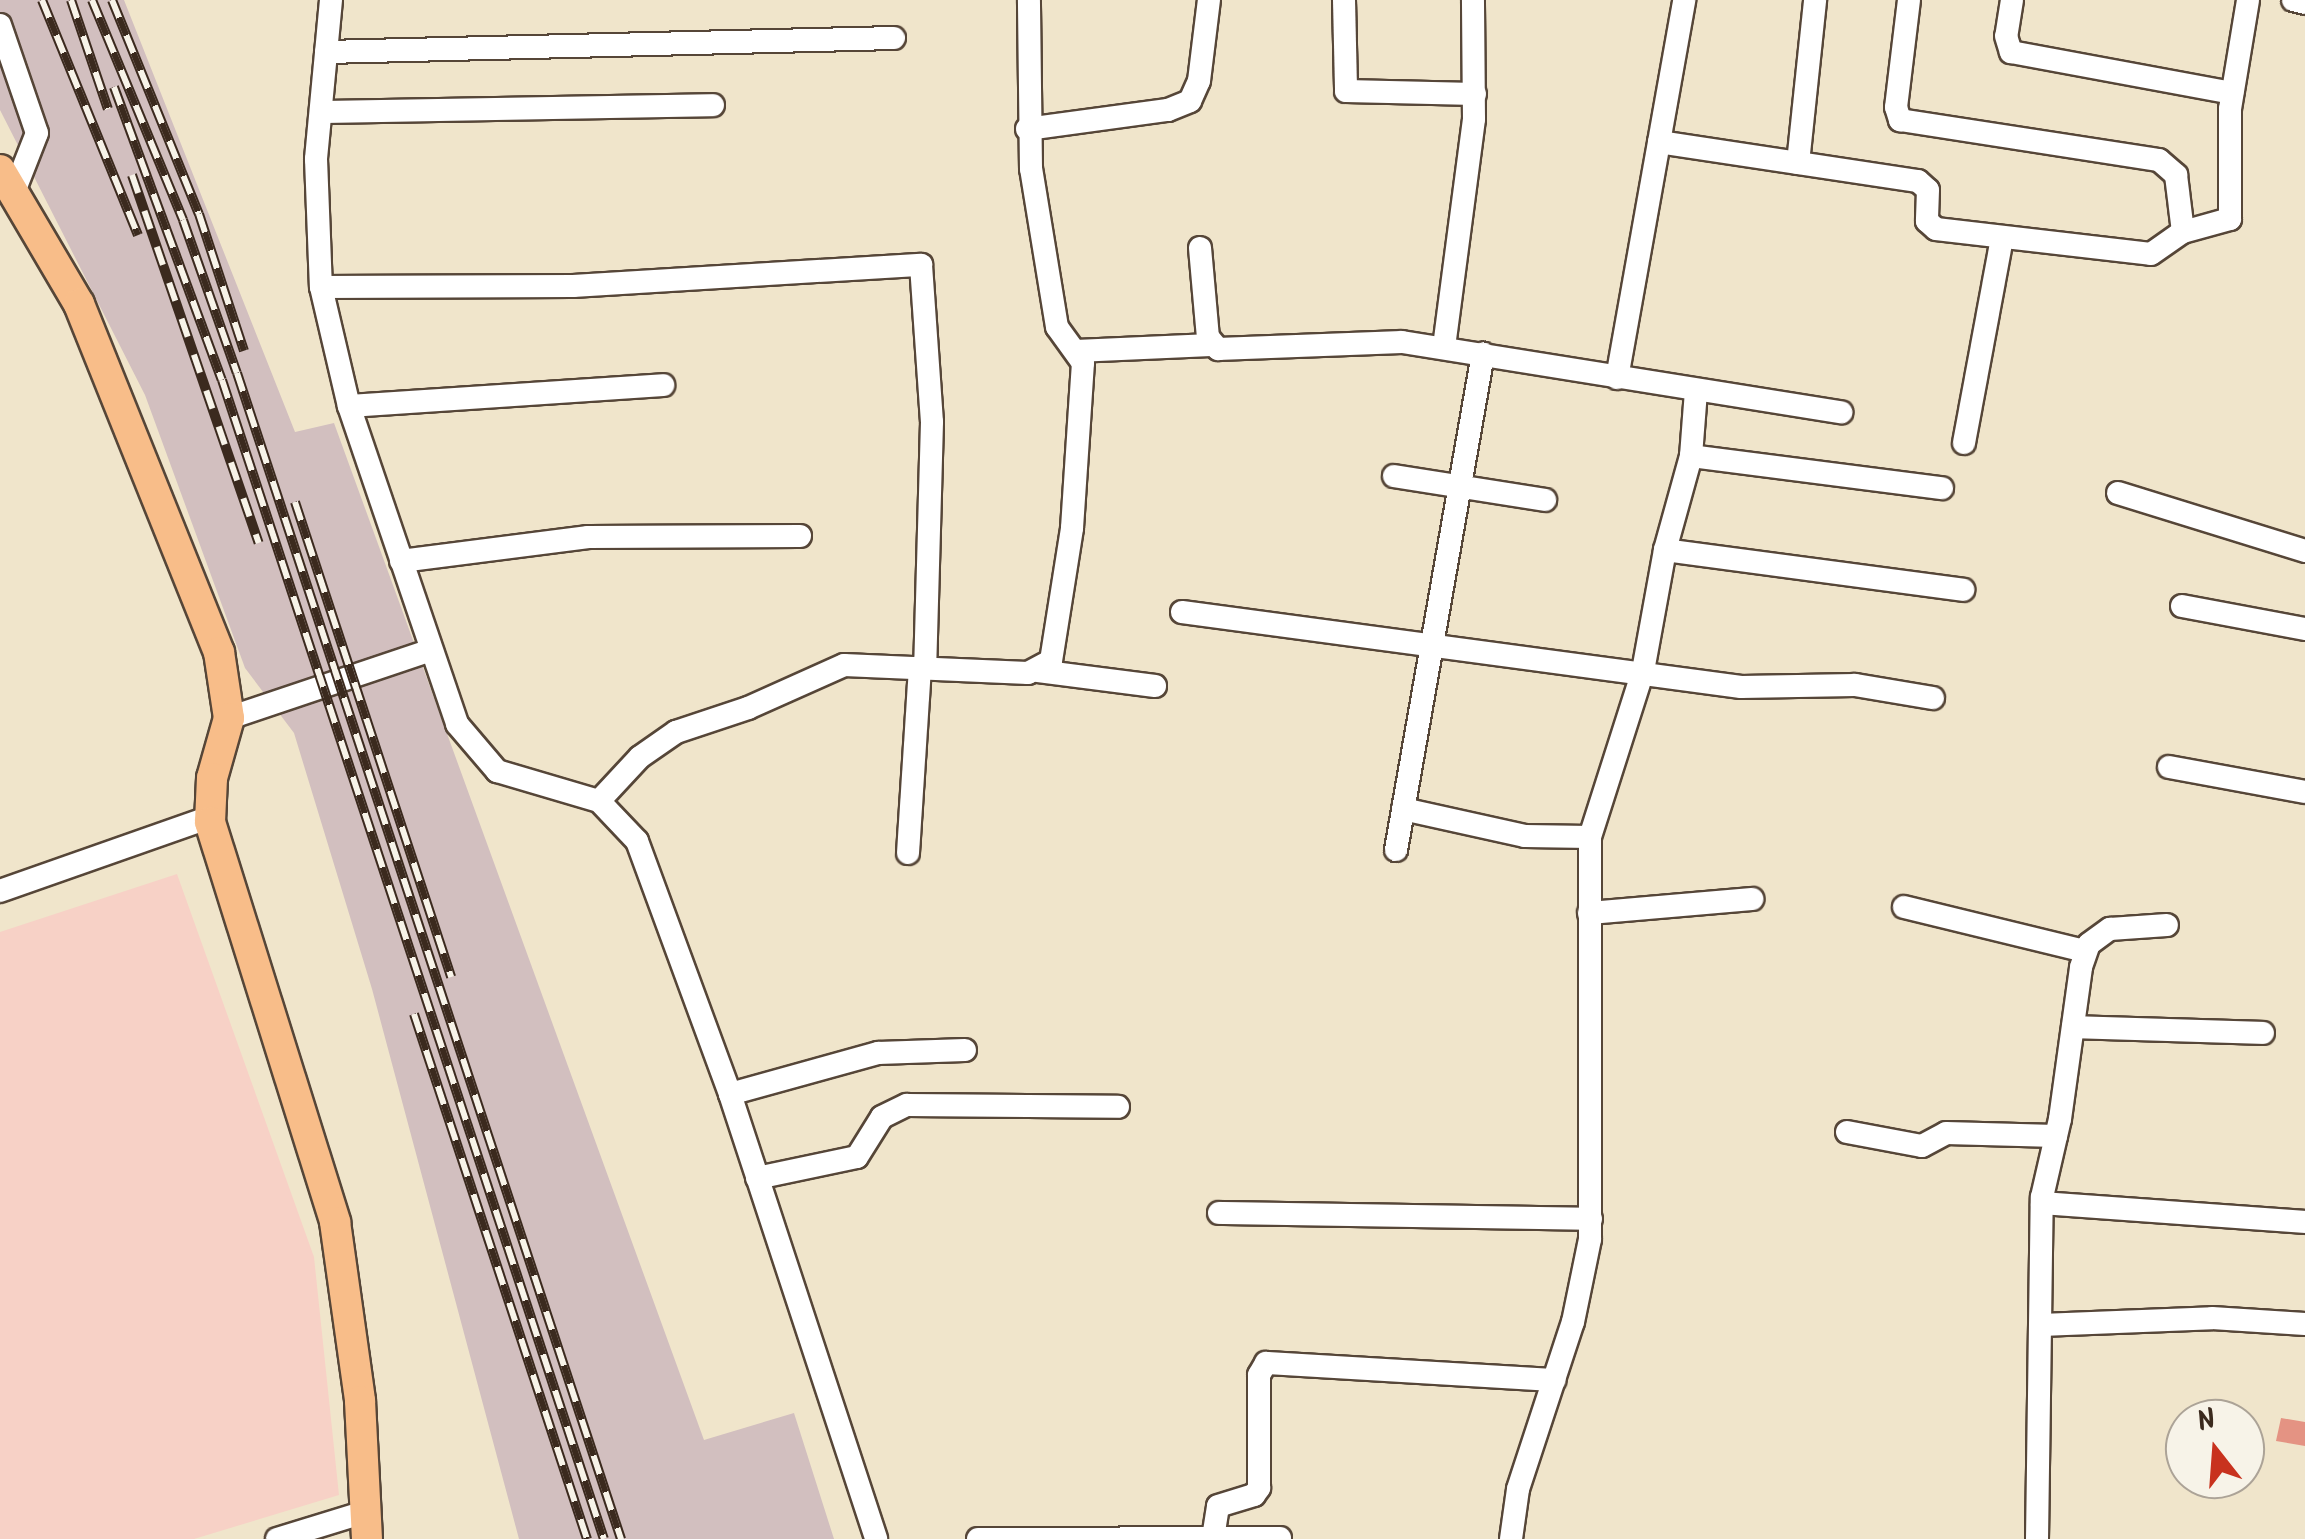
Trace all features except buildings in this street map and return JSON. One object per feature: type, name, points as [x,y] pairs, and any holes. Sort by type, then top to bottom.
[{"type":"main road","points":[[7,179],[79,304],[219,652],[230,718],[212,778],[210,817],[335,1222],[350,1302],[366,1526]]},
{"type":"street","points":[[331,0],[320,112],[322,287],[349,406],[456,724],[478,757],[496,771],[599,802],[625,824],[652,871],[730,1094],[876,1539]]},
{"type":"street","points":[[1029,0],[1027,129],[1056,321],[1076,351],[1083,370],[1072,528],[1054,648],[1038,671]]},
{"type":"street","points":[[1027,129],[1168,110],[1190,101],[1199,82],[1209,0]]},
{"type":"street","points":[[1344,0],[1346,90],[1475,94]]},
{"type":"street","points":[[1444,347],[1475,94],[1473,0]]},
{"type":"street","points":[[1617,378],[1684,0]]},
{"type":"street","points":[[1798,162],[1815,0]]},
{"type":"street","points":[[1909,0],[1896,107],[1900,120],[2159,160],[2176,176],[2183,232]]},
{"type":"street","points":[[2012,0],[2006,36],[2011,52],[2232,93]]},
{"type":"street","points":[[1659,142],[1918,181],[1928,190],[1932,228],[2151,254],[2183,232],[2230,219],[2232,93],[2248,0]]},
{"type":"street","points":[[2294,0],[2305,3]]},
{"type":"street","points":[[0,26],[36,133],[7,179]]},
{"type":"street","points":[[326,52],[894,38]]},
{"type":"street","points":[[320,112],[712,105]]},
{"type":"street","points":[[1964,443],[2002,238]]},
{"type":"street","points":[[1200,248],[1211,346]]},
{"type":"street","points":[[322,287],[572,286],[920,264],[932,422],[923,667],[908,852]]},
{"type":"street","points":[[1076,351],[1365,340],[1444,347],[1696,392],[1841,412]]},
{"type":"street","points":[[1396,850],[1483,354]]},
{"type":"street","points":[[349,406],[663,385]]},
{"type":"street","points":[[1511,1539],[1518,1488],[1573,1322],[1592,1219],[1590,836],[1644,671],[1665,550],[1691,456],[1696,392]]},
{"type":"street","points":[[1691,456],[1942,488]]},
{"type":"street","points":[[1394,476],[1545,500]]},
{"type":"street","points":[[2118,493],[2305,551]]},
{"type":"street","points":[[401,560],[588,536],[800,536]]},
{"type":"street","points":[[1665,550],[1963,590]]},
{"type":"street","points":[[2182,606],[2305,629]]},
{"type":"street","points":[[1182,612],[1741,686],[1855,685],[1933,698]]},
{"type":"street","points":[[230,718],[431,650]]},
{"type":"street","points":[[599,802],[640,756],[676,732],[748,708],[844,665],[1038,671],[1156,686]]},
{"type":"street","points":[[2169,766],[2305,792]]},
{"type":"street","points":[[1403,809],[1525,836],[1590,836]]},
{"type":"street","points":[[0,891],[210,817]]},
{"type":"street","points":[[1589,912],[1752,899]]},
{"type":"street","points":[[1904,907],[2085,951]]},
{"type":"street","points":[[2037,1539],[2042,1203],[2085,951],[2110,929],[2167,925]]},
{"type":"street","points":[[2073,1027],[2263,1033]]},
{"type":"street","points":[[730,1094],[878,1053],[965,1050]]},
{"type":"street","points":[[757,1178],[858,1157],[882,1117],[908,1106],[1118,1106]]},
{"type":"street","points":[[1847,1132],[1922,1146],[1946,1133],[2056,1136]]},
{"type":"street","points":[[2042,1203],[2305,1222]]},
{"type":"street","points":[[1219,1213],[1592,1219]]},
{"type":"street","points":[[2040,1325],[2192,1318],[2305,1324]]},
{"type":"street","points":[[1213,1538],[1218,1506],[1259,1488],[1260,1375],[1266,1363],[1554,1380]]},
{"type":"street","points":[[277,1539],[366,1526]]},
{"type":"street","points":[[978,1539],[1280,1538]]},
{"type":"shaded area","points":[[0,0],[124,0],[295,432],[334,423],[704,1440],[794,1413],[834,1539],[519,1539],[372,989],[294,733],[245,668],[145,395],[0,110]]},
{"type":"shaded area","points":[[177,874],[314,1257],[339,1495],[194,1539],[0,1539],[0,932]]},
{"type":"railway","points":[[42,0],[138,235]]},
{"type":"railway","points":[[71,0],[108,109]]},
{"type":"railway","points":[[92,0],[183,220],[237,373],[621,1539]]},
{"type":"railway","points":[[112,0],[199,214],[244,351]]},
{"type":"railway","points":[[114,87],[222,380],[604,1539]]},
{"type":"railway","points":[[132,175],[259,543]]},
{"type":"railway","points":[[295,502],[451,977]]},
{"type":"railway","points":[[414,1014],[587,1539]]}]
